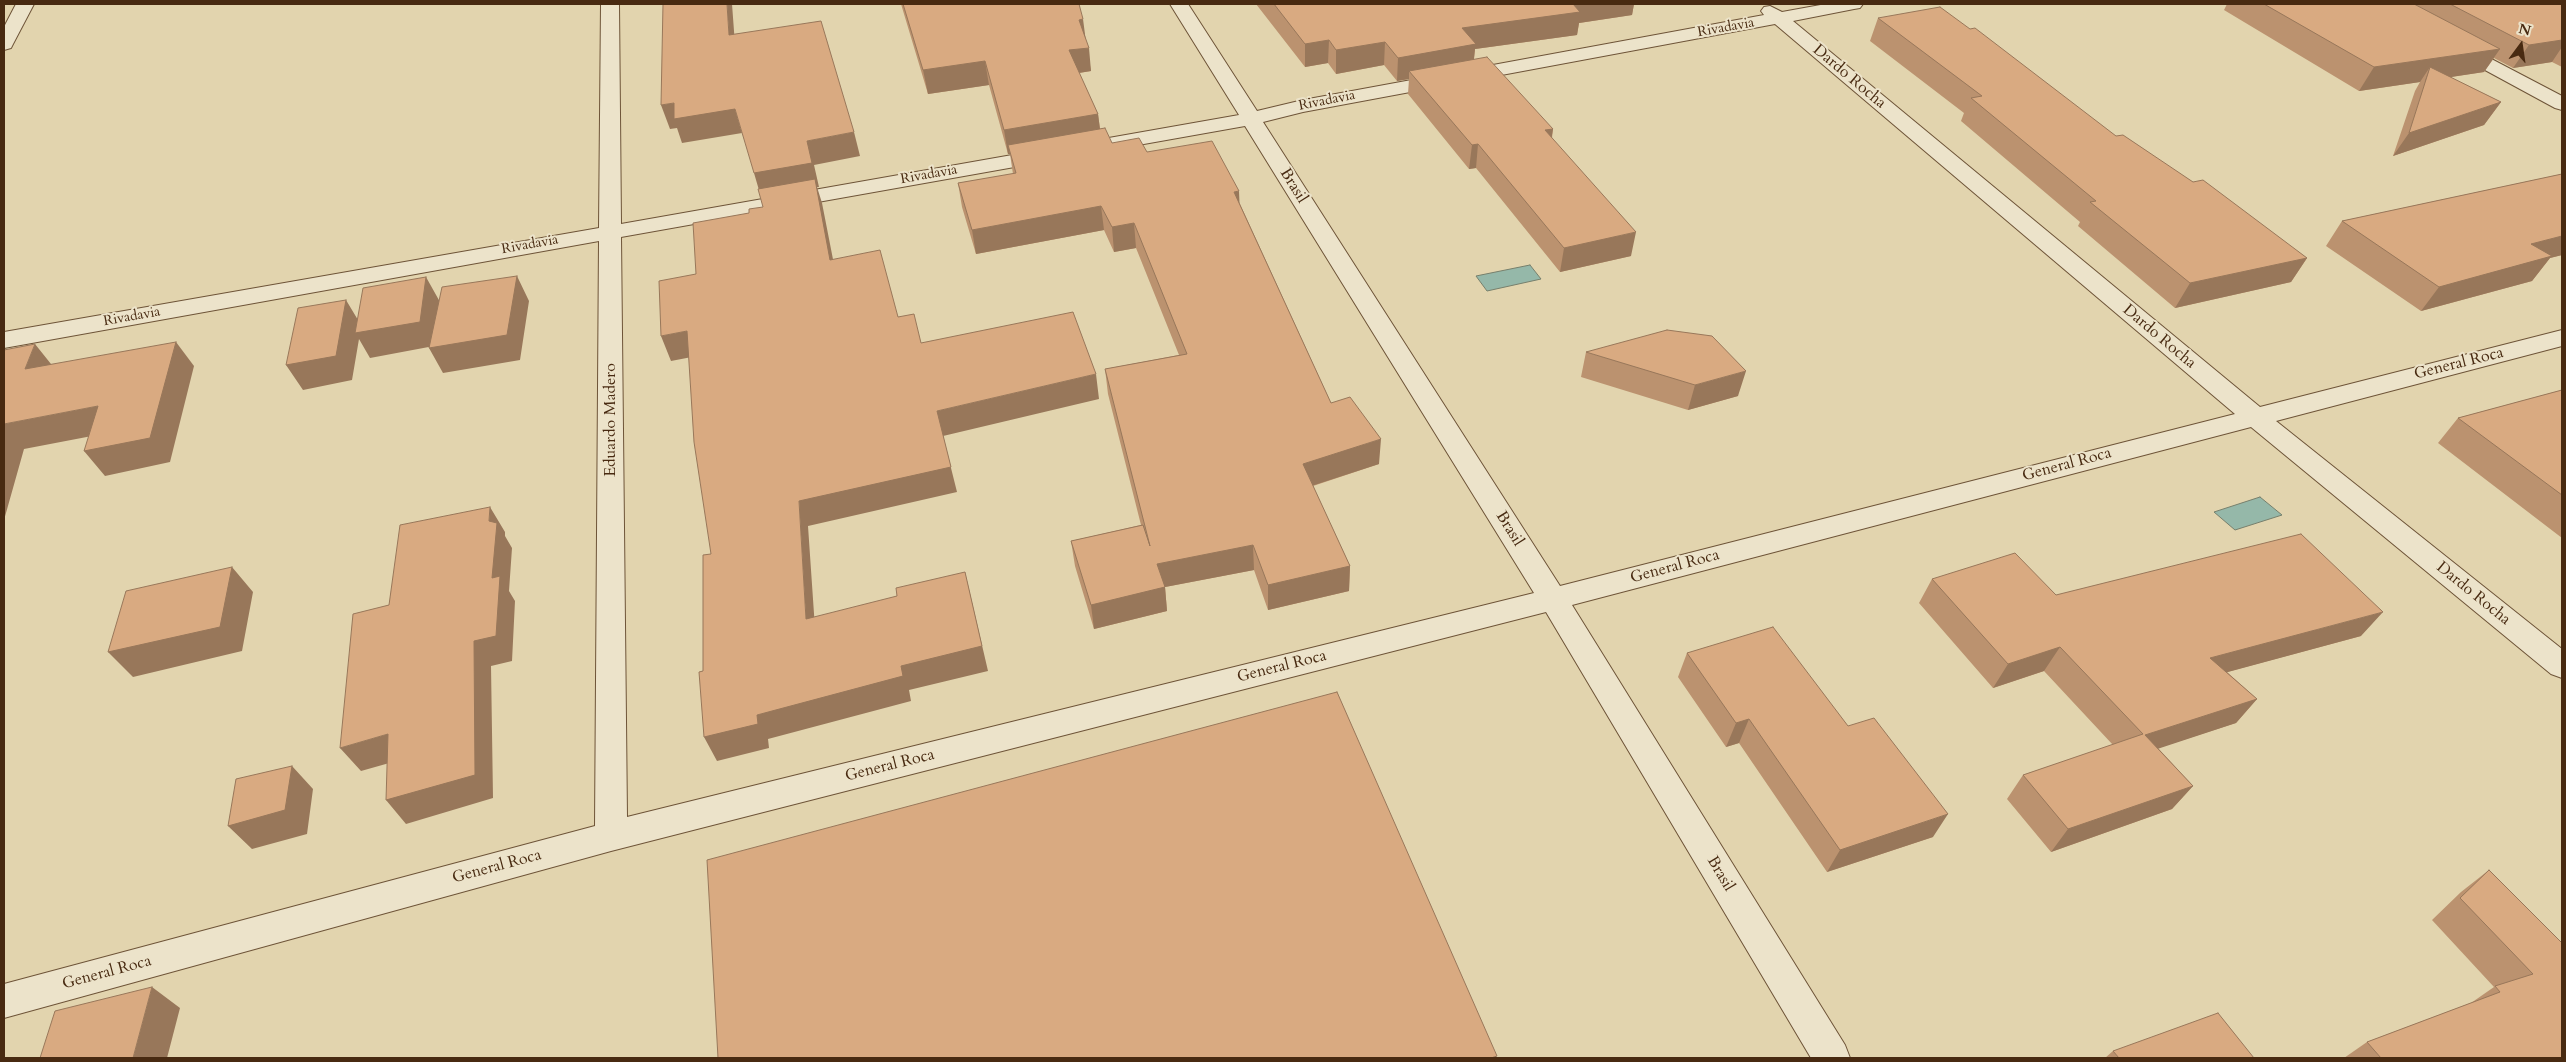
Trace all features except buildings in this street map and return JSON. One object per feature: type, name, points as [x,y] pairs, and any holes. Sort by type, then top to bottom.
[{"type":"street","points":[[4,44],[25,4]]},
{"type":"street","name":"Eduardo Madero","points":[[610,4],[612,836]]},
{"type":"street","name":"Brasil","points":[[1179,4],[1553,599],[1832,1058]]},
{"type":"street","name":"Rivadavia","points":[[4,340],[610,230],[1250,118],[1770,11],[1854,4]]},
{"type":"street","name":"Dardo Rocha","points":[[1770,11],[2254,416],[2562,666]]},
{"type":"street","points":[[2444,40],[2562,104]]},
{"type":"street","name":"General Roca","points":[[4,1001],[612,836],[1553,599],[2254,416],[2562,338]]},
{"type":"shaded area","points":[[1530,265],[1541,279],[1487,291],[1476,276]]},
{"type":"shaded area","points":[[2260,497],[2282,515],[2235,530],[2214,512]]}]
